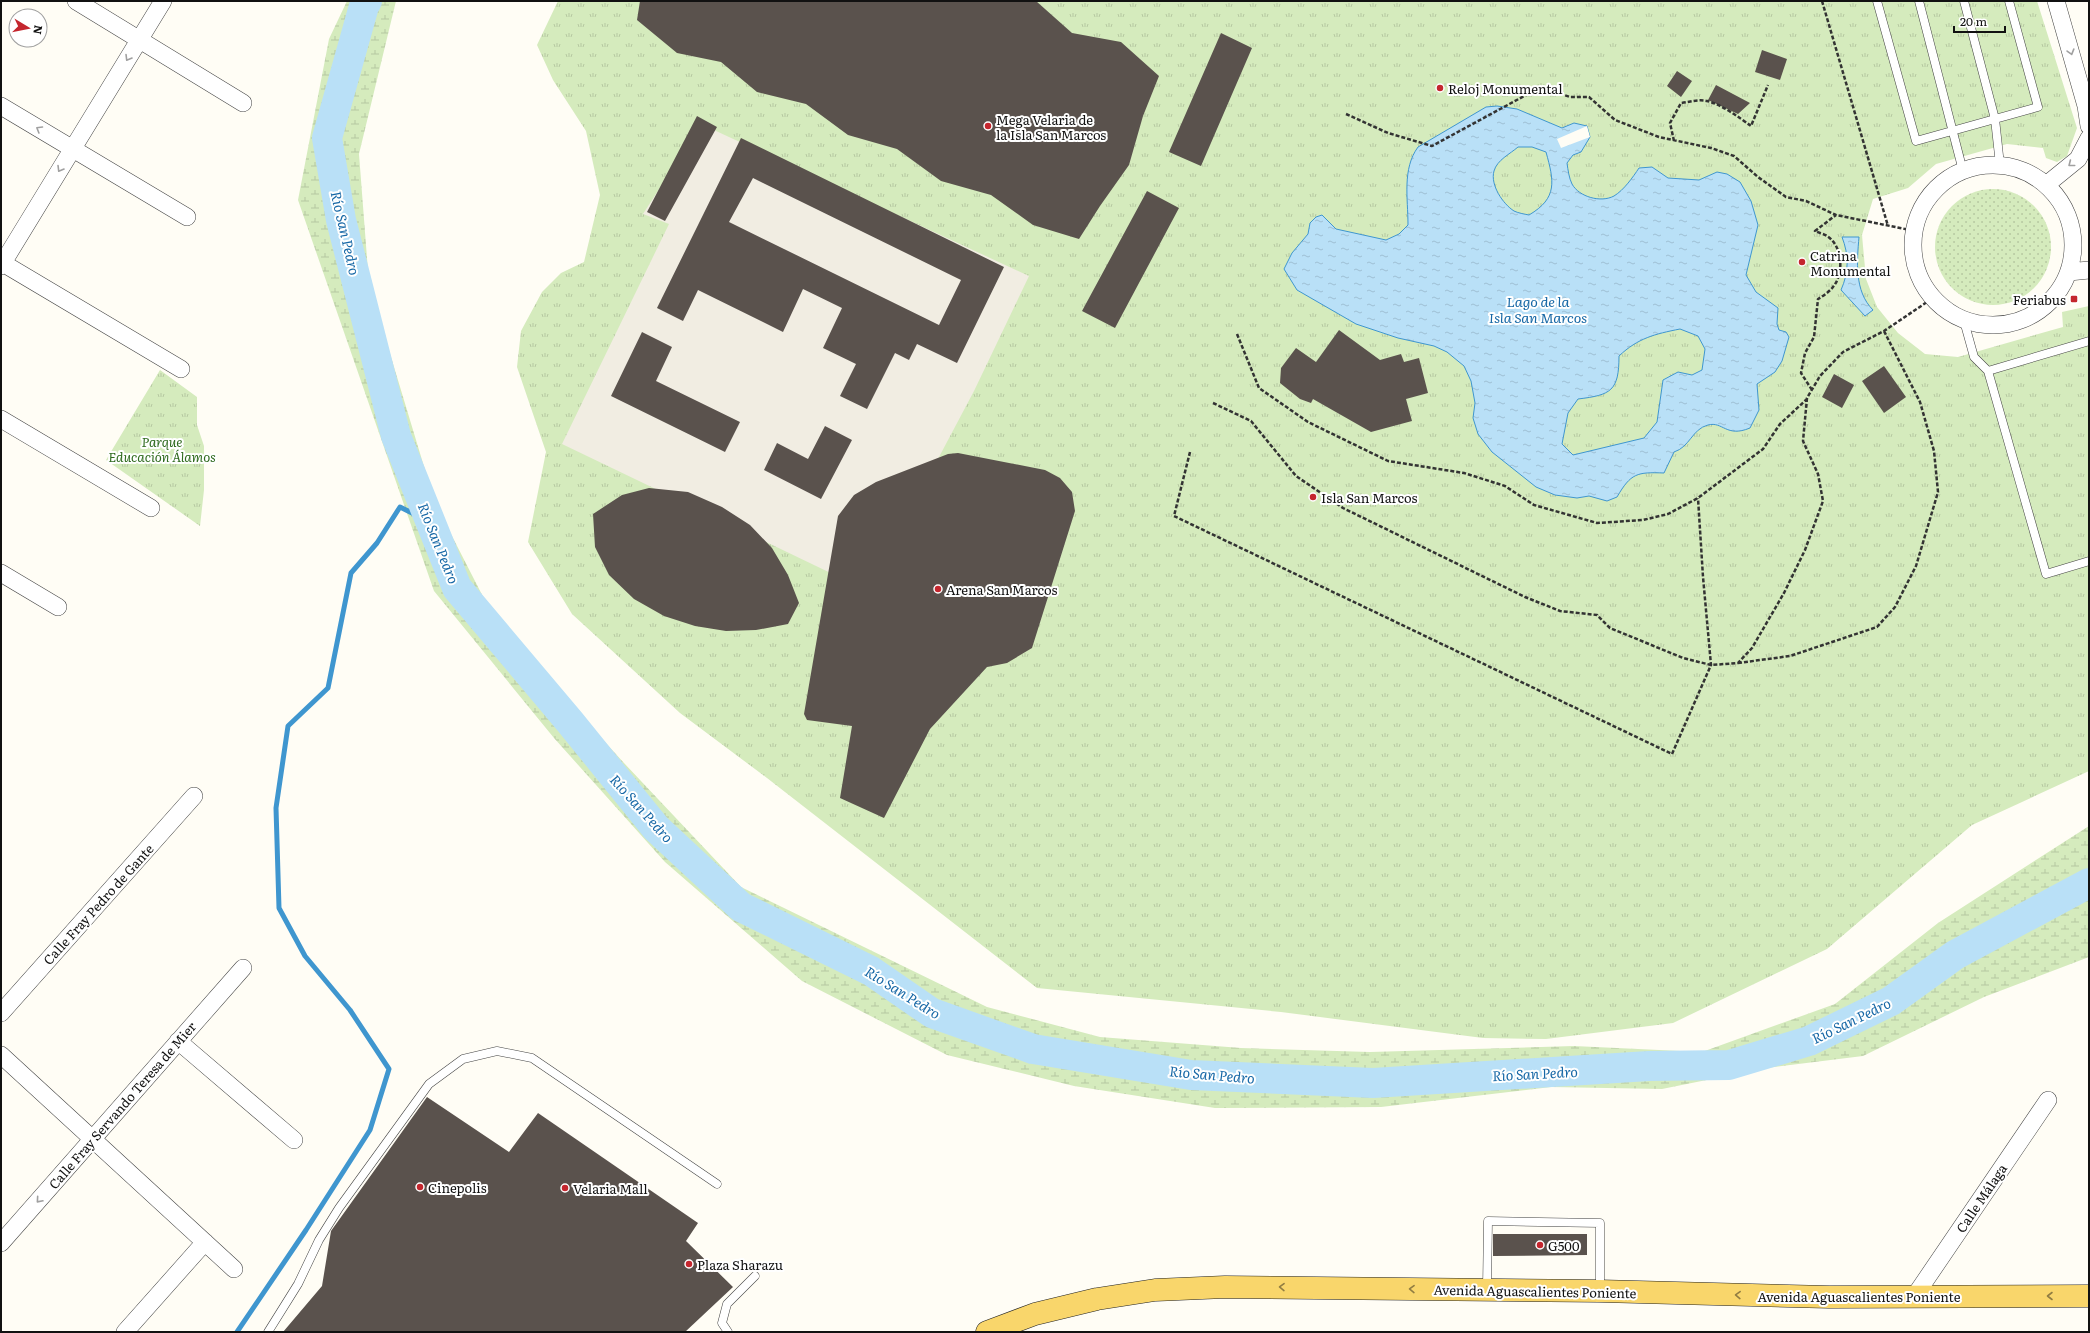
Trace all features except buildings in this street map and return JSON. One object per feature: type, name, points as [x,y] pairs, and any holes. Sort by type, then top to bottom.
[{"type":"main road","name":"Avenida Aguascalientes Poniente","points":[[987,1332],[1035,1314],[1097,1299],[1155,1290],[1225,1287],[1914,1296],[2086,1292]]},
{"type":"street","points":[[76,1],[243,103]]},
{"type":"street","points":[[163,1],[2,264],[181,369]]},
{"type":"street","points":[[2056,1],[2086,106],[2089,126]]},
{"type":"street","points":[[1,106],[187,217]]},
{"type":"street","points":[[2046,185],[2078,159],[2089,138]]},
{"type":"street","points":[[2000,165],[2025,171],[2046,185],[2062,203],[2071,225],[2073,249],[2069,272],[2057,295],[2038,312],[2020,321],[1989,326],[1964,321],[1942,308],[1925,289],[1915,266],[1913,240],[1918,215],[1932,193],[1951,176],[1975,167],[2000,165]]},
{"type":"street","points":[[2069,272],[2089,270]]},
{"type":"street","points":[[1,419],[151,508]]},
{"type":"street","points":[[1,573],[58,607]]},
{"type":"street","name":"Calle Fray Pedro de Gante","points":[[1,1013],[194,796]]},
{"type":"street","name":"Calle Fray Servando Teresa de Mier","points":[[1,1243],[243,968]]},
{"type":"street","points":[[178,1041],[294,1140]]},
{"type":"street","points":[[1,1055],[234,1269]]},
{"type":"street","name":"Calle Málaga","points":[[1914,1296],[2048,1100]]},
{"type":"street","points":[[125,1332],[205,1242]]},
{"type":"lane","points":[[1877,1],[1916,141],[2038,107],[2009,1]]},
{"type":"lane","points":[[1919,1],[1963,171]]},
{"type":"lane","points":[[1964,1],[1995,119],[2000,165]]},
{"type":"lane","points":[[1964,321],[1974,358],[1988,371],[2046,574],[2089,561]]},
{"type":"lane","points":[[1988,371],[2089,341]]},
{"type":"lane","points":[[268,1332],[298,1284],[338,1208],[429,1084],[463,1060],[496,1050],[532,1058],[717,1184]]},
{"type":"lane","points":[[1486,1290],[1488,1221],[1504,1221],[1600,1223],[1600,1291]]},
{"type":"lane","points":[[728,1332],[722,1323],[727,1304],[755,1276]]},
{"type":"path","points":[[1822,1],[1888,226]]},
{"type":"path","points":[[1674,141],[1670,123],[1681,103],[1697,100],[1708,101],[1737,116],[1751,126],[1768,85]]},
{"type":"path","points":[[1346,114],[1388,133],[1432,146],[1526,95],[1546,89],[1570,97],[1589,97],[1615,120],[1659,137],[1711,148],[1734,156],[1758,177],[1786,197],[1806,201],[1836,215],[1914,231]]},
{"type":"path","points":[[1812,390],[1801,373],[1805,353],[1814,337],[1818,299],[1833,288],[1839,278],[1840,261],[1836,246],[1828,236],[1815,231],[1836,215]]},
{"type":"path","points":[[1237,334],[1260,388],[1308,422],[1388,461],[1464,473],[1505,486],[1534,505],[1597,523],[1643,520],[1668,514],[1698,498],[1763,449],[1780,424],[1807,398],[1820,376],[1843,352],[1884,331],[1933,298]]},
{"type":"path","points":[[1212,403],[1251,421],[1296,476],[1343,508],[1525,597],[1560,610],[1597,615],[1610,628],[1683,658],[1712,665],[1790,656],[1877,627],[1895,607],[1916,566],[1938,492],[1934,451],[1920,402],[1884,331]]},
{"type":"path","points":[[1738,662],[1752,648],[1784,593],[1804,550],[1823,501],[1818,474],[1803,441],[1807,398]]},
{"type":"path","points":[[1190,452],[1174,516],[1672,754],[1712,665],[1702,577],[1698,498]]},
{"type":"green space","points":[[347,1],[396,1],[359,154],[369,284],[435,503],[496,622],[624,763],[741,887],[987,1007],[1100,1037],[1241,1048],[1370,1052],[1574,1046],[1702,1052],[1835,1004],[1938,923],[2089,826],[2089,957],[1984,997],[1863,1056],[1766,1068],[1662,1089],[1551,1087],[1381,1107],[1215,1108],[1074,1086],[947,1055],[802,981],[665,862],[554,738],[434,591],[298,200],[329,39]]},
{"type":"green space","name":"Isla San Marcos","points":[[558,1],[2037,1],[2077,128],[2067,156],[2057,162],[2046,158],[2043,148],[2007,144],[1936,164],[1908,188],[1873,199],[1862,235],[1866,279],[1877,307],[1898,333],[1925,354],[1958,357],[2063,327],[2062,312],[2089,306],[2089,771],[1972,825],[1827,949],[1673,1023],[1546,1039],[1483,1038],[1281,1012],[1037,988],[767,778],[680,713],[572,614],[528,542],[546,452],[517,367],[521,331],[542,292],[561,273],[584,262],[600,195],[586,131],[553,80],[537,45]]},
{"type":"green space","points":[[1993,189],[2015,193],[2034,206],[2047,225],[2051,247],[2047,269],[2034,288],[2015,301],[1993,305],[1971,301],[1952,288],[1939,269],[1935,247],[1939,225],[1952,206],[1971,193]]},
{"type":"green space","name":"Parque Educación Álamos","points":[[160,370],[197,397],[197,425],[204,446],[204,490],[200,526],[106,460]]},
{"type":"shaded area","points":[[701,124],[1029,276],[974,391],[868,591],[562,444],[669,224],[643,214]]},
{"type":"water","name":"Lago de la Isla San Marcos","points":[[1497,106],[1517,109],[1562,128],[1574,123],[1587,126],[1590,137],[1581,152],[1573,155],[1567,163],[1569,177],[1575,189],[1591,198],[1603,199],[1614,196],[1625,187],[1639,168],[1652,167],[1668,178],[1699,180],[1717,172],[1727,174],[1740,182],[1751,201],[1758,225],[1746,275],[1756,292],[1778,308],[1777,324],[1779,330],[1786,332],[1789,337],[1782,361],[1775,372],[1757,384],[1759,410],[1750,428],[1742,431],[1735,431],[1713,424],[1703,427],[1694,434],[1684,446],[1674,452],[1664,473],[1647,473],[1636,476],[1626,483],[1617,497],[1607,501],[1589,496],[1577,498],[1555,495],[1536,487],[1492,452],[1478,434],[1473,418],[1475,403],[1471,381],[1464,366],[1447,352],[1434,346],[1398,338],[1356,324],[1297,290],[1284,269],[1292,253],[1308,234],[1310,223],[1316,217],[1322,215],[1336,229],[1386,240],[1399,234],[1408,225],[1408,174],[1413,156],[1418,147],[1486,107]],"holes":[[[1518,147],[1532,147],[1546,152],[1551,172],[1552,180],[1549,195],[1545,202],[1529,215],[1516,212],[1506,204],[1498,194],[1493,176],[1498,164]],[[1680,329],[1698,336],[1705,349],[1702,370],[1692,375],[1678,372],[1663,380],[1657,422],[1644,438],[1573,455],[1562,444],[1568,413],[1578,399],[1598,396],[1611,389],[1615,384],[1617,377],[1619,356],[1633,345],[1655,335]]]},
{"type":"water","points":[[1842,237],[1859,237],[1858,275],[1863,294],[1873,310],[1865,316],[1841,290],[1847,270],[1846,250]]},
{"type":"pier","points":[[1587,126],[1590,137],[1561,148],[1557,139]]},
{"type":"waterway","name":"Río San Pedro","points":[[367,1],[364,6],[327,138],[341,220],[396,436],[457,588],[570,722],[656,828],[741,907],[871,971],[932,1013],[1033,1049],[1191,1075],[1373,1083],[1649,1066],[1729,1065],[1809,1041],[1891,1001],[1955,955],[2089,883]]},
{"type":"waterway","points":[[237,1332],[306,1230],[370,1130],[389,1069],[350,1010],[305,956],[279,908],[276,808],[288,726],[328,688],[351,573],[377,543],[400,507],[430,522]]},
{"type":"place","name":"Reloj Monumental","points":[[1440,88]]},
{"type":"place","name":"Mega Velaria de la Isla San Marcos","points":[[988,126]]},
{"type":"place","name":"Catrina Monumental","points":[[1802,262]]},
{"type":"place","name":"Feriabus","points":[[2074,299]]},
{"type":"place","name":"Isla San Marcos","points":[[1313,497]]},
{"type":"place","name":"Arena San Marcos","points":[[938,589]]},
{"type":"place","name":"Cinepolis","points":[[420,1187]]},
{"type":"place","name":"Velaria Mall","points":[[565,1188]]},
{"type":"place","name":"G500","points":[[1540,1245]]},
{"type":"place","name":"Plaza Sharazu","points":[[689,1264]]}]
